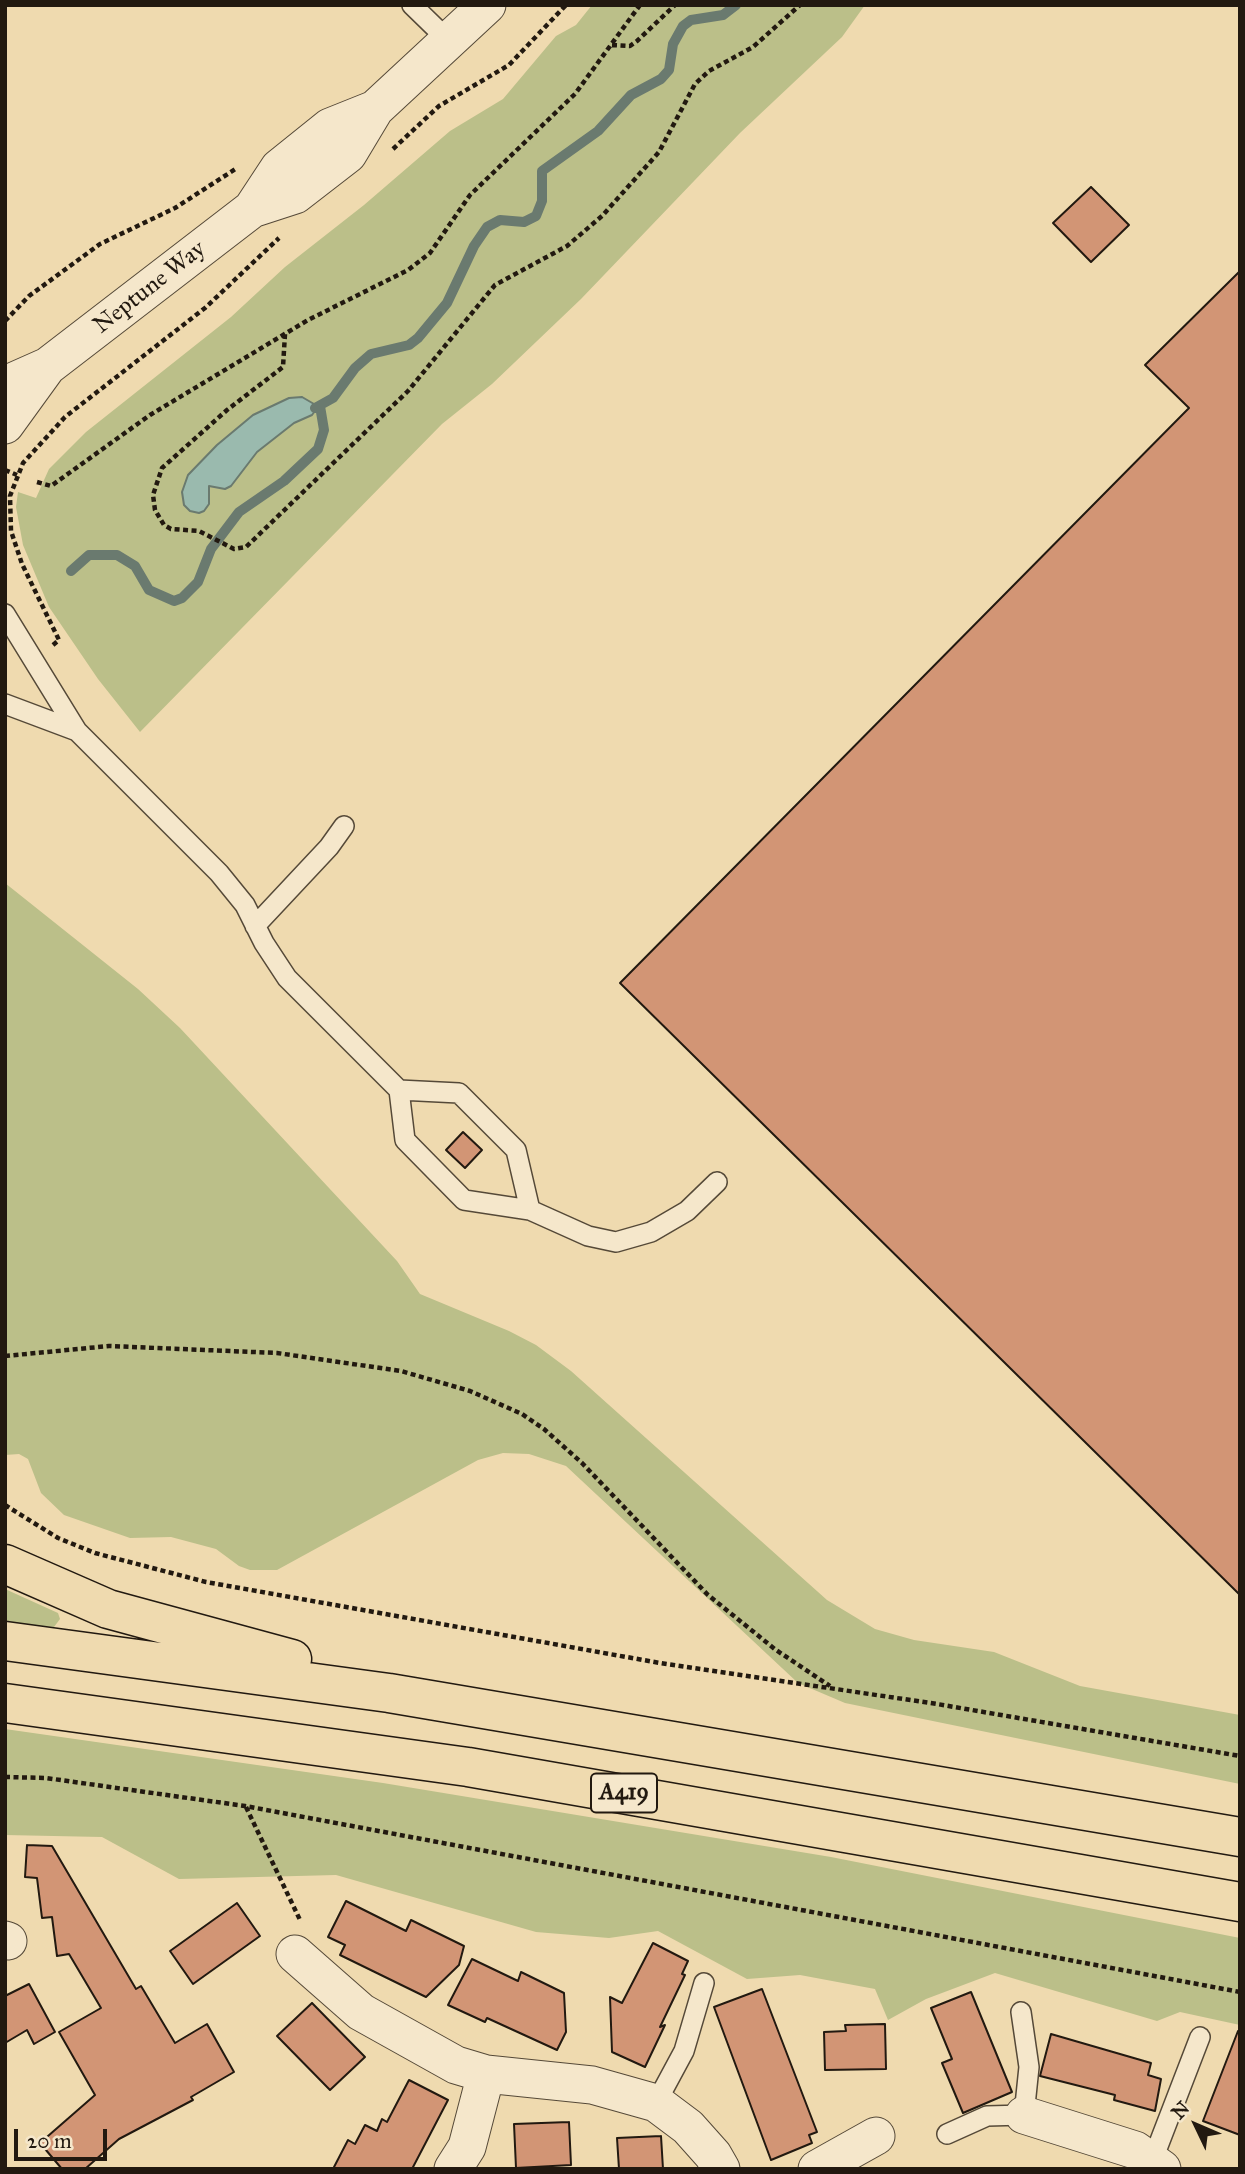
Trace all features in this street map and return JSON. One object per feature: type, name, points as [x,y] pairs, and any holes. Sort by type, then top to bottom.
[{"type":"highway","name":"A419","points":[[5,1564],[108,1609],[305,1662],[389,1693]]},
{"type":"highway","name":"A419","points":[[5,1641],[389,1693],[1240,1837]]},
{"type":"highway","name":"A419","points":[[5,1703],[482,1769],[1240,1902]]},
{"type":"street","name":"Neptune Way","points":[[5,385],[48,366],[252,209],[275,171],[330,127],[376,109],[487,5]]},
{"type":"street","name":"Neptune Way","points":[[5,425],[48,366]]},
{"type":"street","points":[[295,1954],[337,1994],[361,2012],[430,2053],[486,2074],[592,2085],[656,2103],[688,2127],[713,2155],[721,2169]]},
{"type":"street","points":[[453,2169],[467,2147],[486,2074]]},
{"type":"street","points":[[1024,2115],[1135,2150],[1157,2164]]},
{"type":"street","points":[[817,2169],[876,2136]]},
{"type":"lane","points":[[412,5],[450,42]]},
{"type":"lane","points":[[5,614],[78,731],[219,873],[245,905],[288,978],[399,1090],[405,1140],[464,1200],[530,1210],[589,1236],[616,1242],[651,1232],[687,1211],[718,1182]]},
{"type":"lane","points":[[5,704],[78,731]]},
{"type":"lane","points":[[255,926],[329,847],[344,827]]},
{"type":"lane","points":[[399,1090],[458,1093],[516,1150],[530,1210]]},
{"type":"lane","points":[[656,2103],[684,2051],[705,1983]]},
{"type":"lane","points":[[947,2134],[988,2116],[1024,2115],[1029,2067],[1021,2012]]},
{"type":"lane","points":[[1157,2164],[1200,2037]]},
{"type":"path","points":[[37,482],[51,486],[125,431],[285,334],[408,270],[430,253],[470,195],[559,113],[640,5]]},
{"type":"path","points":[[612,45],[630,46],[675,5]]},
{"type":"path","points":[[285,334],[283,367],[162,468],[155,481],[155,510],[164,525],[207,535],[229,547],[246,547],[408,391],[495,285],[567,246],[602,216],[659,152],[695,84],[709,71],[761,41],[800,5]]},
{"type":"path","points":[[5,321],[29,296],[100,244],[175,208],[239,166]]},
{"type":"path","points":[[5,470],[17,475],[10,496],[11,531],[37,598],[59,640]]},
{"type":"path","points":[[5,1356],[109,1346],[277,1353],[401,1371],[470,1391],[522,1414],[544,1429],[583,1463],[708,1595],[776,1650],[834,1688]]},
{"type":"path","points":[[5,1505],[58,1538],[95,1553],[206,1582],[660,1663],[834,1688],[1240,1756]]},
{"type":"path","points":[[5,1777],[46,1778],[245,1807],[1240,1992]]},
{"type":"path","points":[[245,1807],[302,1920],[299,1932],[307,1944],[295,1954]]},
{"type":"green space","points":[[592,5],[865,5],[842,37],[740,133],[581,299],[492,384],[442,424],[140,732],[98,679],[49,607],[23,545],[16,507],[18,492],[36,498],[49,469],[86,432],[231,317],[285,267],[364,205],[450,131],[503,99],[556,36],[576,25]]},
{"type":"green space","points":[[5,883],[138,989],[180,1028],[397,1261],[420,1294],[509,1331],[536,1345],[571,1371],[827,1600],[875,1629],[914,1640],[994,1652],[1080,1686],[1240,1715],[1240,1784],[845,1703],[798,1683],[566,1466],[529,1454],[503,1453],[478,1460],[277,1570],[250,1570],[239,1566],[216,1549],[171,1537],[130,1538],[64,1515],[41,1493],[28,1459],[19,1454],[5,1455]]},
{"type":"green space","points":[[5,1589],[58,1613],[60,1619],[54,1627],[5,1624]]},
{"type":"green space","points":[[5,1729],[383,1783],[831,1857],[1240,1938],[1240,2025],[1180,2012],[1157,2021],[995,1973],[926,1999],[888,2020],[875,1989],[800,1975],[747,1979],[658,1931],[609,1938],[536,1932],[336,1875],[179,1879],[102,1837],[5,1835]]},
{"type":"shaded area","points":[[302,397],[314,404],[315,411],[312,415],[294,423],[257,452],[231,486],[225,489],[209,486],[209,504],[204,511],[190,511],[184,505],[182,492],[188,475],[217,445],[253,415],[289,398]]},
{"type":"building","points":[[1091,187],[1129,225],[1091,262],[1053,223]]},
{"type":"building","points":[[1240,271],[1240,1595],[620,983],[1189,408],[1145,365]]},
{"type":"building","points":[[463,1132],[482,1150],[465,1168],[446,1150]]},
{"type":"building","points":[[27,1845],[52,1846],[136,1989],[141,1986],[175,2043],[207,2024],[234,2072],[191,2097],[193,2100],[119,2139],[85,2169],[62,2169],[40,2143],[95,2095],[59,2032],[101,2008],[69,1954],[57,1956],[52,1917],[42,1918],[37,1878],[25,1877]]},
{"type":"building","points":[[346,1901],[406,1931],[411,1920],[464,1946],[459,1965],[426,1997],[340,1955],[345,1945],[328,1937]]},
{"type":"building","points":[[237,1903],[260,1936],[193,1984],[170,1951]]},
{"type":"building","points":[[653,1943],[688,1961],[682,1974],[685,1975],[660,2027],[665,2025],[645,2067],[612,2052],[610,1997],[622,2003]]},
{"type":"building","points":[[472,1959],[518,1981],[521,1972],[564,1993],[566,2032],[557,2050],[487,2018],[485,2022],[448,2005]]},
{"type":"building","points":[[29,1984],[55,2032],[34,2044],[27,2030],[5,2043],[5,1996]]},
{"type":"building","points":[[762,1989],[817,2132],[809,2135],[812,2143],[771,2160],[714,2007]]},
{"type":"building","points":[[971,1992],[1012,2092],[963,2113],[942,2063],[952,2059],[931,2008]]},
{"type":"building","points":[[312,2003],[365,2057],[330,2090],[277,2036]]},
{"type":"building","points":[[885,2024],[886,2069],[825,2070],[824,2032],[846,2031],[845,2025]]},
{"type":"building","points":[[1238,2031],[1240,2032],[1240,2135],[1203,2121]]},
{"type":"building","points":[[1051,2034],[1151,2063],[1148,2075],[1161,2079],[1155,2111],[1114,2100],[1115,2095],[1040,2076]]},
{"type":"building","points":[[409,2080],[448,2100],[412,2169],[333,2169],[348,2140],[355,2144],[365,2125],[377,2131],[382,2119],[387,2122]]},
{"type":"building","points":[[569,2122],[571,2165],[516,2168],[514,2124]]},
{"type":"building","points":[[661,2136],[663,2169],[619,2169],[617,2138]]},
{"type":"waterway","points":[[315,408],[333,398],[355,368],[371,354],[409,345],[418,338],[447,303],[474,246],[487,227],[500,220],[524,222],[536,216],[542,201],[542,171],[598,131],[631,95],[661,79],[669,70],[673,44],[683,26],[691,20],[723,15],[736,5]]},
{"type":"waterway","points":[[71,571],[89,555],[117,555],[135,566],[149,590],[174,601],[182,598],[198,582],[211,549],[239,512],[284,481],[318,449],[324,430],[320,406]]}]
